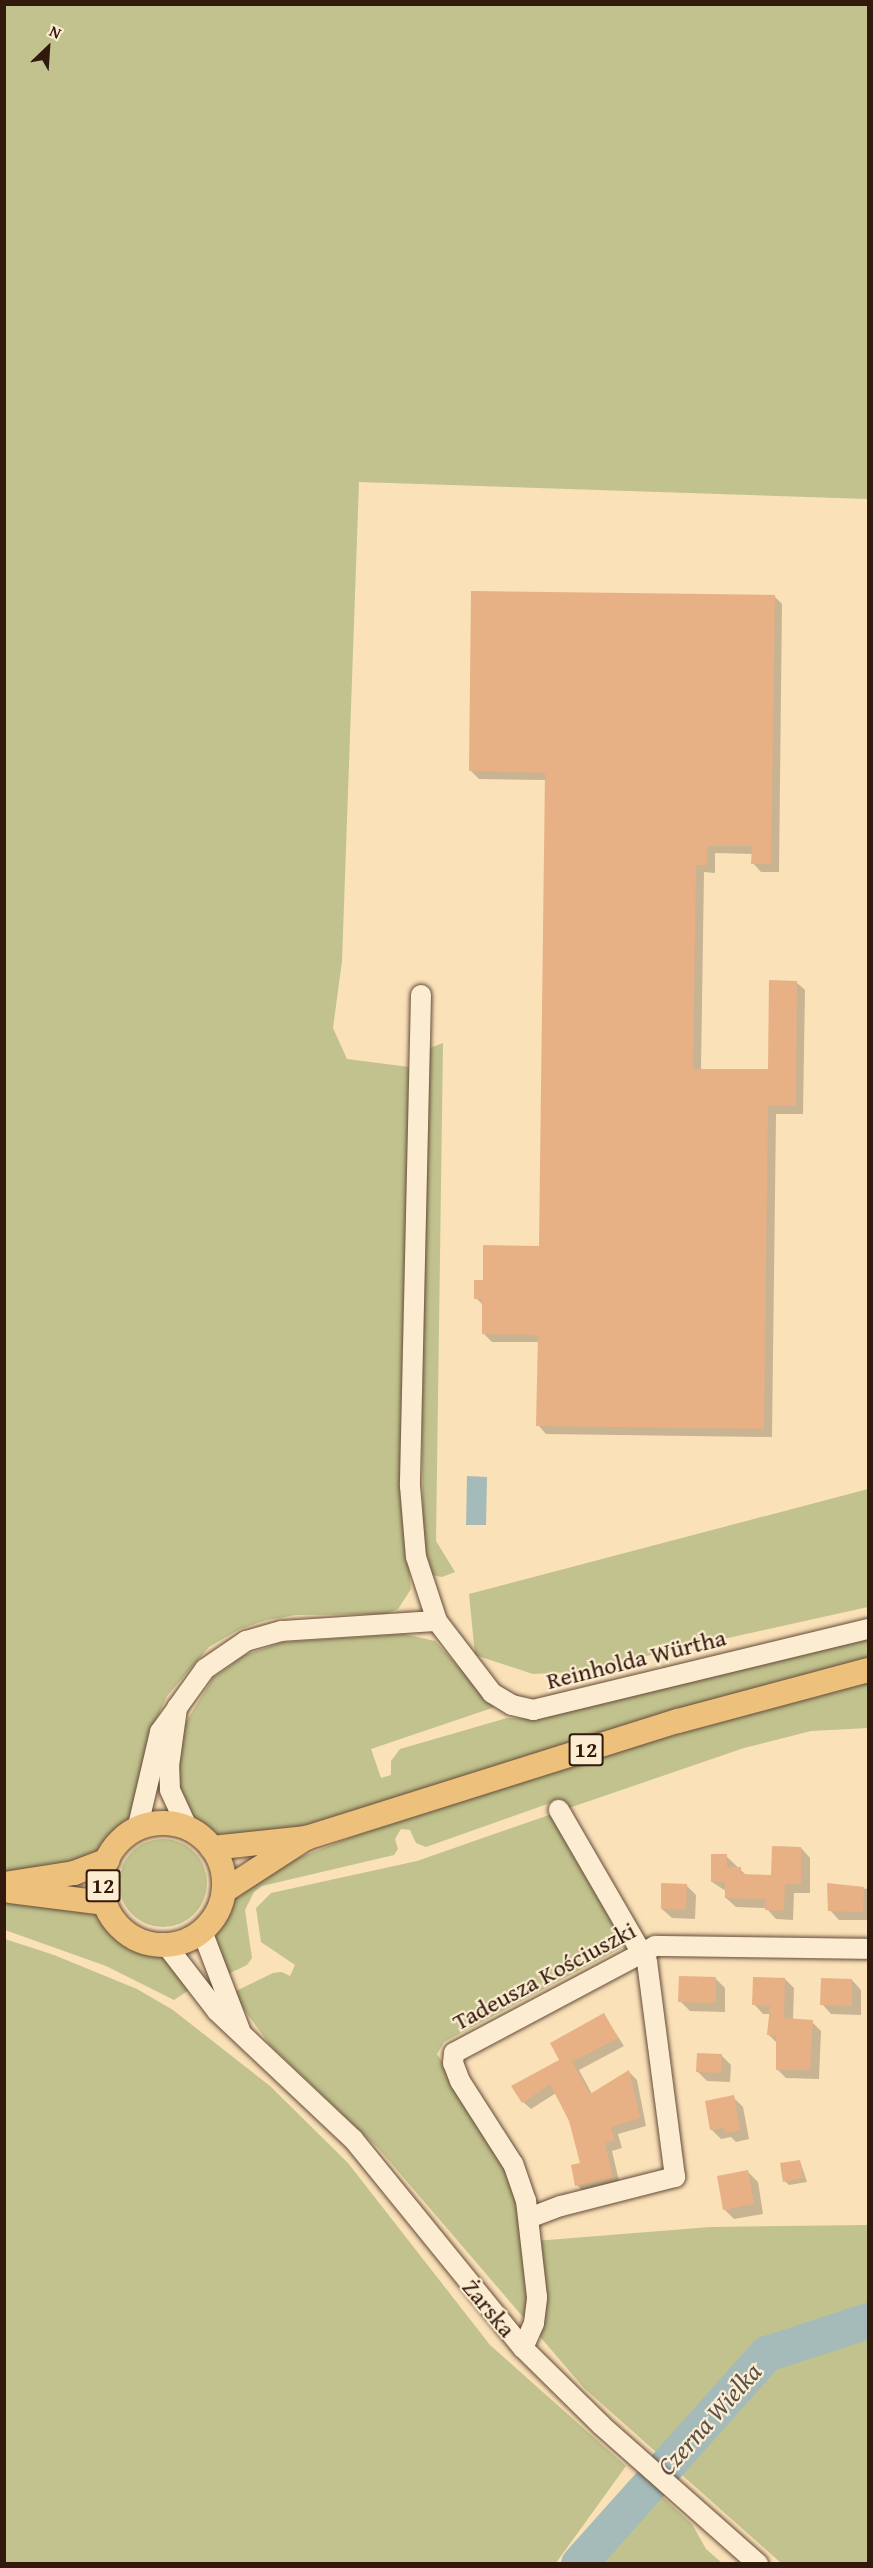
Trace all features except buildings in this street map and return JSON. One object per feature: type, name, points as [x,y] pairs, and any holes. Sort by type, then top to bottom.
[{"type":"main road","name":"12","points":[[212,1848],[306,1838],[678,1721],[868,1670]]},
{"type":"main road","points":[[137,1830],[162,1824],[188,1829],[212,1848],[222,1869],[224,1891]]},
{"type":"main road","name":"12","points":[[137,1830],[120,1842],[108,1860],[103,1874],[105,1903],[122,1930],[136,1939],[166,1945]]},
{"type":"main road","name":"12","points":[[202,1931],[217,1913],[224,1891],[245,1874],[306,1838]]},
{"type":"main road","points":[[4,1884],[74,1873],[108,1860]]},
{"type":"main road","name":"12","points":[[4,1890],[105,1903]]},
{"type":"main road","points":[[166,1945],[202,1931]]},
{"type":"street","name":"Reinholda Würtha","points":[[421,994],[410,1486],[416,1557],[437,1621],[492,1693],[512,1705],[533,1710],[868,1629]]},
{"type":"street","points":[[137,1830],[160,1732],[205,1668],[246,1641],[306,1627],[437,1621]]},
{"type":"street","points":[[177,1708],[169,1766],[170,1790],[188,1829]]},
{"type":"street","points":[[529,2218],[561,2205],[675,2177],[642,1949],[559,1810]]},
{"type":"street","name":"Żarska","points":[[202,1931],[241,2032]]},
{"type":"street","name":"Żarska","points":[[166,1945],[217,2011],[341,2126],[523,2348],[611,2434],[758,2564]]},
{"type":"street","name":"Tadeusza Kościuszki","points":[[523,2348],[537,2312],[529,2218],[513,2164],[460,2081],[453,2063],[454,2053],[642,1949],[669,1945],[868,1949]]},
{"type":"green space","points":[[4,5],[868,5],[868,499],[359,482],[342,961],[333,1028],[347,1059],[409,1067],[402,1504],[411,1589],[398,1609],[386,1614],[296,1615],[267,1620],[240,1629],[209,1647],[167,1696],[149,1736],[135,1811],[104,1846],[83,1861],[4,1873]]},
{"type":"green space","points":[[443,1043],[436,1541],[455,1572],[442,1577],[432,1575],[423,1539],[422,1423],[427,1049]]},
{"type":"green space","points":[[868,1489],[868,1607],[574,1672],[533,1674],[475,1655],[469,1594]]},
{"type":"green space","points":[[404,1634],[435,1641],[495,1707],[371,1749],[381,1778],[391,1775],[391,1761],[400,1749],[507,1718],[540,1719],[868,1636],[868,1659],[703,1703],[304,1826],[226,1840],[208,1832],[192,1817],[182,1800],[176,1769],[184,1725],[213,1678],[245,1655],[283,1642]]},
{"type":"green space","points":[[868,1682],[868,1728],[811,1731],[744,1748],[566,1809],[553,1802],[426,1847],[416,1843],[410,1830],[401,1829],[395,1839],[398,1849],[394,1855],[262,1886],[254,1892],[245,1910],[252,1958],[247,1965],[224,1976],[215,1936],[231,1899],[290,1861],[357,1835],[627,1748]]},
{"type":"green space","points":[[552,1814],[627,1945],[444,2042],[437,2054],[497,2150],[535,2241],[710,2227],[868,2225],[868,2563],[781,2563],[584,2388],[379,2149],[270,2045],[232,1993],[273,1973],[282,1972],[290,1976],[295,1965],[261,1942],[256,1908],[271,1893],[417,1861]]},
{"type":"green space","points":[[163,1839],[180,1843],[194,1852],[203,1866],[207,1883],[203,1900],[194,1914],[180,1923],[163,1927],[146,1923],[132,1914],[123,1900],[119,1883],[123,1866],[132,1852],[146,1843]]},
{"type":"green space","points":[[4,1898],[97,1912],[128,1944],[166,1958],[192,1988],[174,2000],[106,1966],[5,1930]]},
{"type":"green space","points":[[5,1939],[54,1955],[137,1989],[173,2010],[270,2086],[348,2163],[490,2345],[626,2466],[556,2563],[5,2563]]},
{"type":"green space","points":[[657,2492],[692,2524],[706,2549],[722,2563],[598,2563]]},
{"type":"water","points":[[467,1476],[487,1477],[486,1525],[466,1525]]},
{"type":"waterway","name":"Czerna Wielka","points":[[579,2564],[767,2354],[868,2321]]}]
